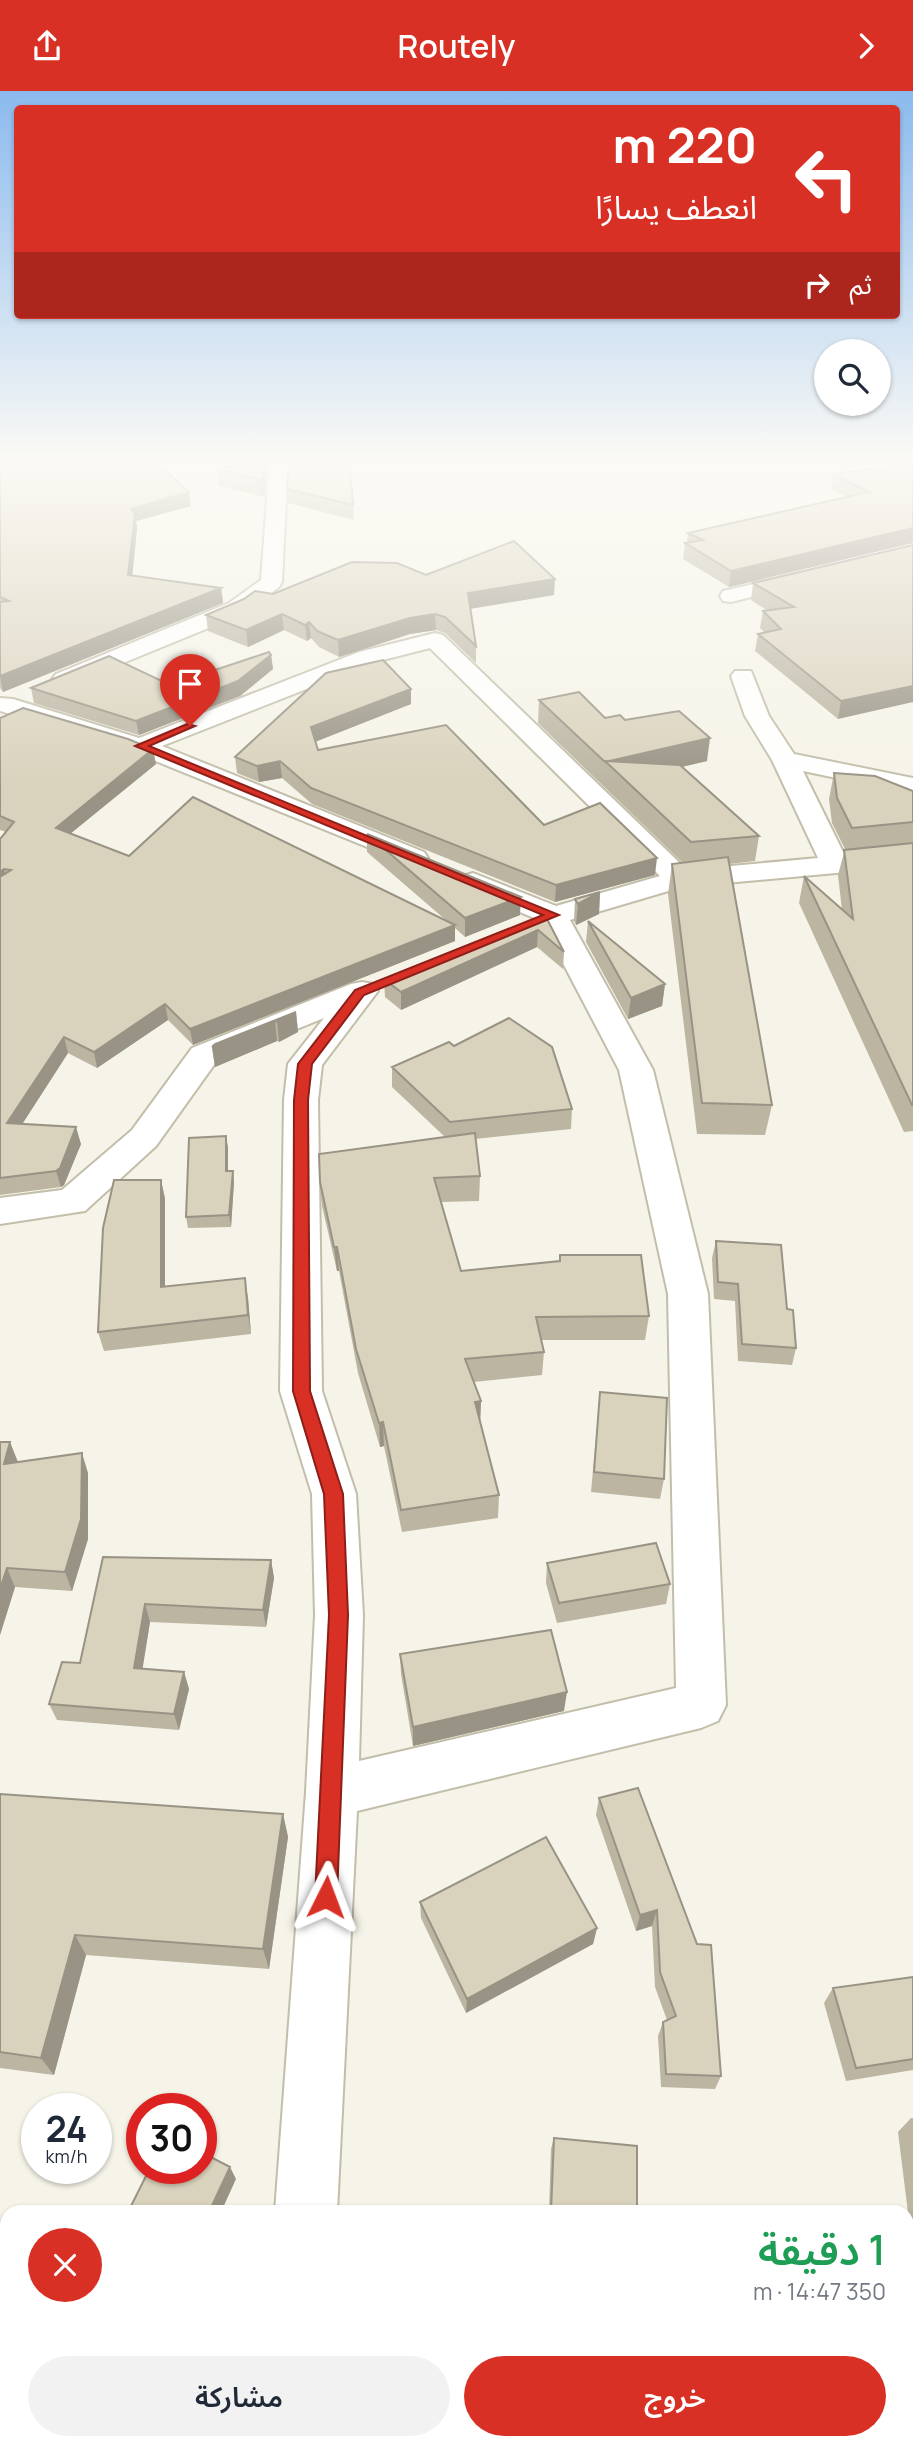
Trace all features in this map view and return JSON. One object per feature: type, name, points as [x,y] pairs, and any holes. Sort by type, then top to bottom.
[{"type":"street","points":[[2,705],[237,608],[271,582],[272,567]]},
{"type":"street","points":[[731,596],[819,576]]},
{"type":"street","points":[[140,746],[367,657],[435,640],[680,879]]},
{"type":"street","points":[[743,676],[757,716],[785,760],[835,865]]},
{"type":"street","points":[[2,705],[140,746],[553,915],[636,1070],[688,1294],[701,1705],[332,1792]]},
{"type":"street","points":[[785,760],[913,786]]},
{"type":"street","points":[[515,931],[553,915],[680,879],[913,858]]},
{"type":"street","points":[[0,1211],[72,1202],[144,1138],[204,1055],[372,987],[305,1064],[301,1100],[301,1391],[334,1494],[339,1615],[332,1792],[306,2205]]},
{"type":"building","points":[[0,567],[129,567],[128,575],[221,588],[0,676],[0,602],[9,601],[0,597]]},
{"type":"building","points":[[339,567],[407,567],[426,575],[446,567],[542,567],[555,579],[468,593],[476,646],[445,617],[435,614],[410,618],[338,640],[317,631],[309,622],[305,625],[282,614],[246,630],[206,615],[244,599],[255,591],[273,594]]},
{"type":"building","points":[[725,567],[748,567],[731,571]]},
{"type":"building","points":[[820,567],[913,567],[913,686],[841,701],[758,634],[781,629],[763,611],[794,607],[753,583]]},
{"type":"building","points":[[269,652],[271,655],[238,681],[136,721],[31,688],[109,656],[170,685]]},
{"type":"building","points":[[383,660],[411,689],[311,727],[318,750],[446,725],[544,825],[600,803],[657,858],[556,885],[311,788],[280,761],[257,766],[235,757],[326,673]]},
{"type":"building","points":[[579,692],[605,718],[620,715],[625,720],[679,711],[710,738],[605,762],[539,700]]},
{"type":"building","points":[[23,708],[153,749],[56,828],[129,856],[193,797],[455,925],[190,1029],[165,1004],[94,1052],[64,1037],[7,1123],[76,1127],[60,1168],[56,1171],[0,1178],[0,877],[11,870],[4,869],[0,872],[0,839],[14,822],[0,816],[0,718]]},
{"type":"building","points":[[605,761],[680,765],[759,836],[691,842]]},
{"type":"building","points":[[834,773],[875,776],[913,791],[913,822],[852,828],[837,798]]},
{"type":"building","points":[[367,834],[521,897],[465,918]]},
{"type":"building","points":[[913,843],[912,1105],[804,876],[853,919],[844,850]]},
{"type":"building","points":[[728,857],[772,1105],[702,1103],[672,864]]},
{"type":"building","points":[[600,892],[578,904],[575,899]]},
{"type":"building","points":[[545,915],[564,952],[538,930],[401,992],[384,979]]},
{"type":"building","points":[[588,921],[665,984],[631,998]]},
{"type":"building","points":[[296,1012],[277,1022],[212,1047],[215,1044]]},
{"type":"building","points":[[509,1018],[552,1047],[572,1109],[450,1122],[392,1067],[449,1042],[454,1046]]},
{"type":"building","points":[[475,1133],[480,1176],[434,1178],[461,1271],[560,1261],[560,1255],[641,1255],[649,1316],[536,1317],[544,1352],[465,1359],[481,1401],[475,1402],[499,1495],[401,1510],[383,1422],[379,1423],[356,1349],[337,1247],[334,1247],[320,1182],[319,1154]]},
{"type":"building","points":[[226,1136],[226,1171],[233,1171],[229,1215],[186,1217],[189,1138]]},
{"type":"building","points":[[114,1180],[161,1180],[161,1287],[245,1278],[248,1315],[98,1332],[103,1228]]},
{"type":"building","points":[[716,1241],[781,1245],[787,1309],[793,1310],[796,1348],[742,1344],[738,1284],[718,1282]]},
{"type":"building","points":[[600,1392],[667,1398],[664,1479],[594,1472]]},
{"type":"building","points":[[0,1442],[10,1442],[4,1464],[82,1453],[81,1519],[65,1572],[7,1568],[0,1589]]},
{"type":"building","points":[[656,1543],[670,1584],[559,1603],[547,1563]]},
{"type":"building","points":[[103,1557],[271,1560],[263,1610],[145,1604],[134,1668],[184,1672],[174,1714],[49,1704],[62,1662],[80,1663]]},
{"type":"building","points":[[551,1630],[567,1692],[413,1727],[400,1654]]},
{"type":"building","points":[[638,1788],[697,1944],[711,1945],[721,2076],[666,2074],[663,2022],[676,2016],[660,1972],[657,1910],[640,1915],[599,1798]]},
{"type":"building","points":[[0,1794],[283,1814],[263,1949],[75,1935],[41,2058],[0,2052]]},
{"type":"building","points":[[546,1837],[597,1928],[467,1999],[420,1902]]},
{"type":"building","points":[[913,1977],[913,2059],[856,2068],[833,1988]]},
{"type":"building","points":[[554,2138],[637,2146],[637,2205],[551,2205]]},
{"type":"building","points":[[217,2160],[230,2167],[212,2205],[132,2205],[142,2184],[217,2184]]},
{"type":"route","points":[[190,726],[140,746],[553,915],[360,993],[305,1064],[301,1100],[301,1391],[334,1494],[339,1615],[326,1897]]}]
